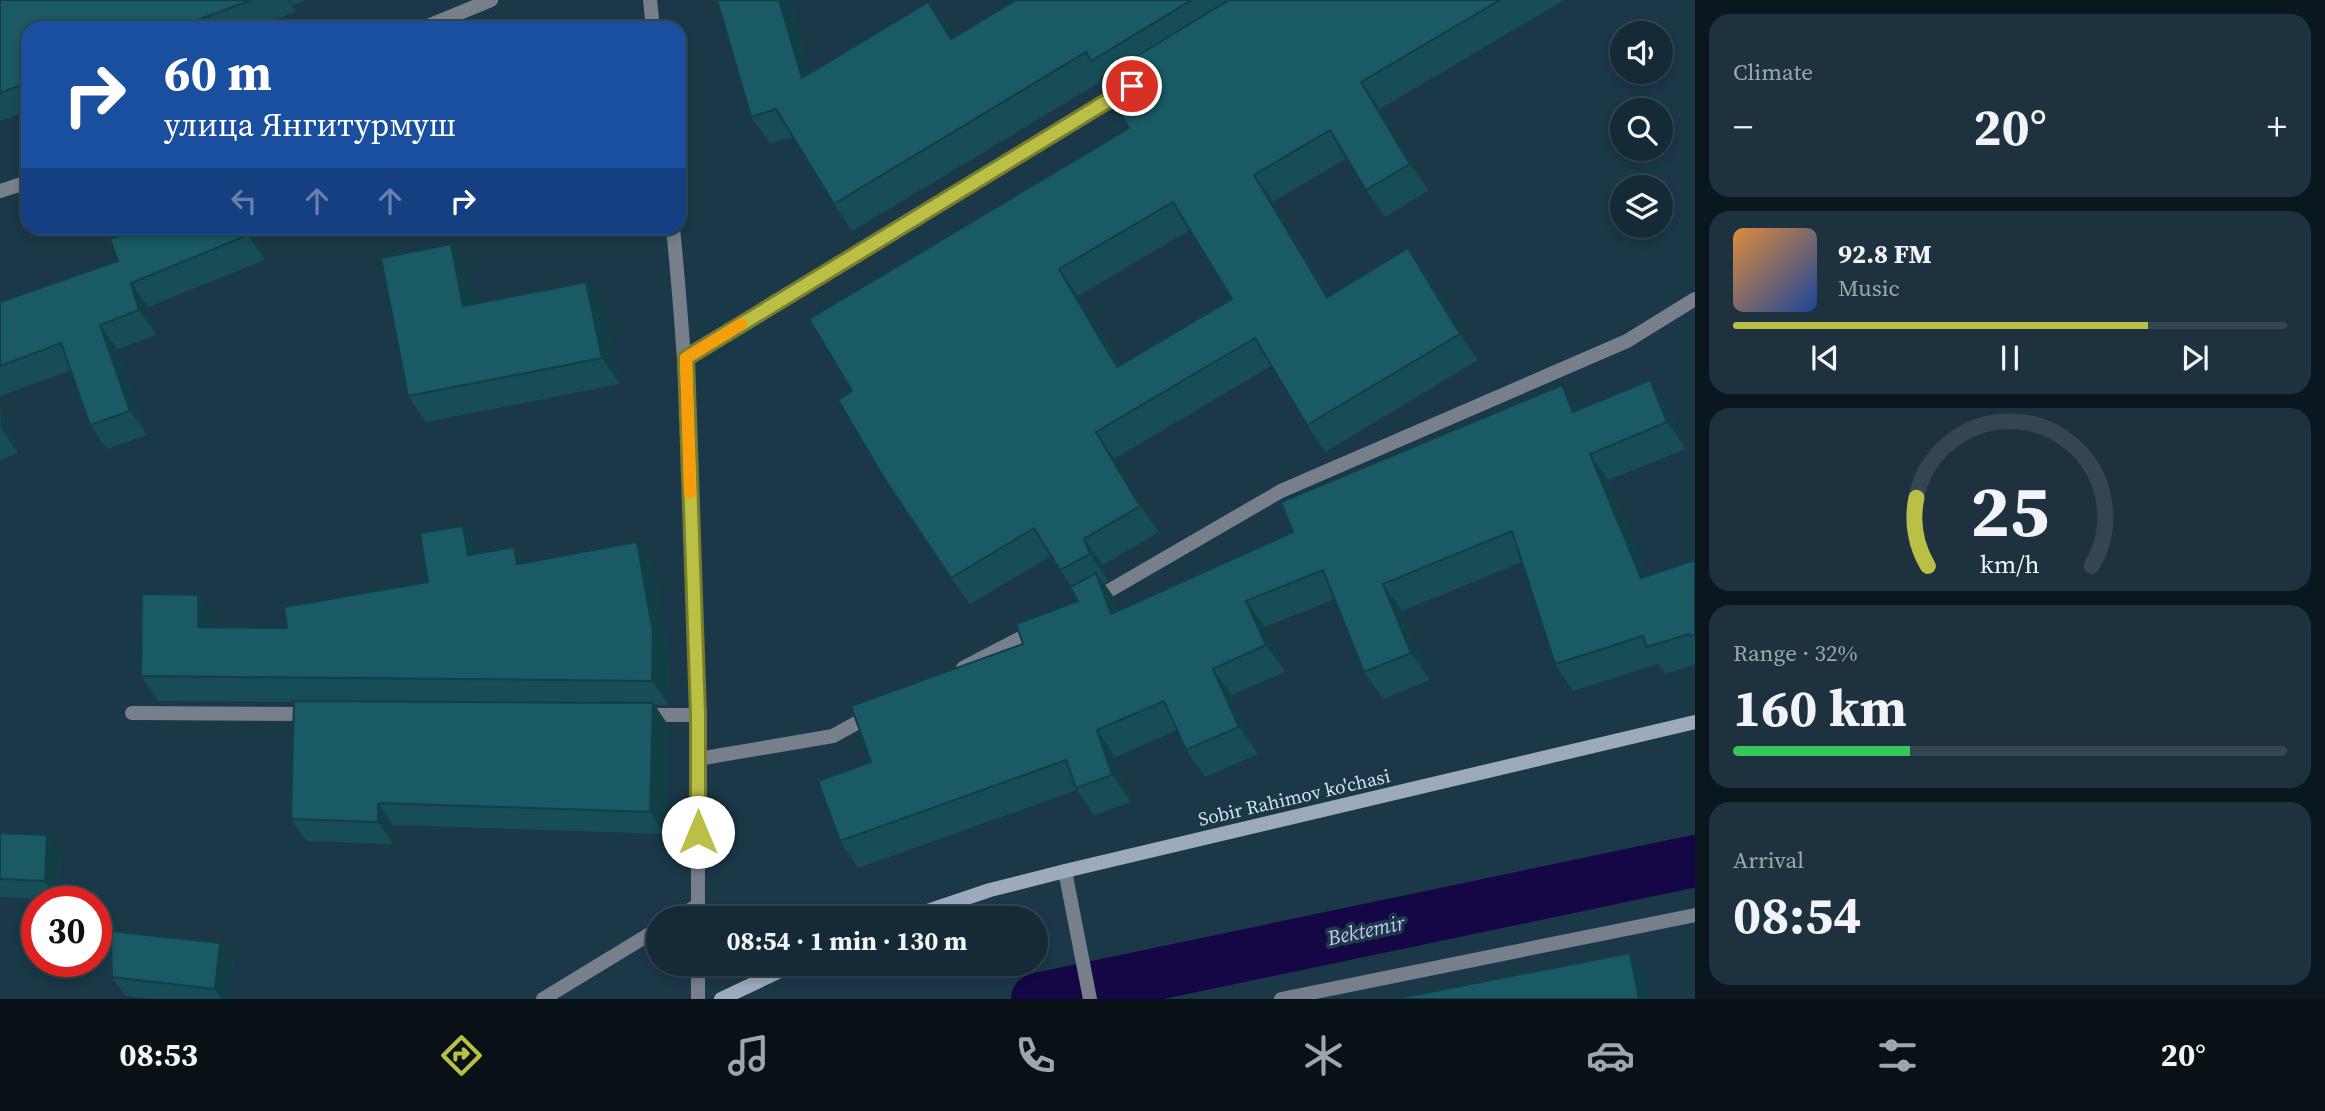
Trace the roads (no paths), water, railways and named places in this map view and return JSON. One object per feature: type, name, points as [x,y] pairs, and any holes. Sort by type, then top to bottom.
[{"type":"street","points":[[440,21],[491,0]]},
{"type":"street","points":[[650,0],[652,21]]},
{"type":"street","points":[[686,358],[1144,79]]},
{"type":"street","points":[[0,191],[21,184]]},
{"type":"street","points":[[674,235],[686,358],[698,715],[698,906]]},
{"type":"street","points":[[1079,608],[1281,491],[1627,341],[1695,299]]},
{"type":"street","points":[[943,678],[1054,620]]},
{"type":"street","points":[[698,760],[833,736],[882,710]]},
{"type":"street","points":[[132,713],[325,714]]},
{"type":"street","points":[[629,715],[698,715]]},
{"type":"street","name":"Sobir Rahimov ko'chasi","points":[[944,906],[1065,871],[1695,722]]},
{"type":"street","points":[[1065,871],[1090,999]]},
{"type":"street","points":[[1281,999],[1695,915]]},
{"type":"street","points":[[543,999],[646,936]]},
{"type":"street","points":[[698,976],[698,999]]},
{"type":"street","points":[[721,999],[769,976]]},
{"type":"waterway","name":"Bektemir","points":[[1037,999],[1695,861]]}]
